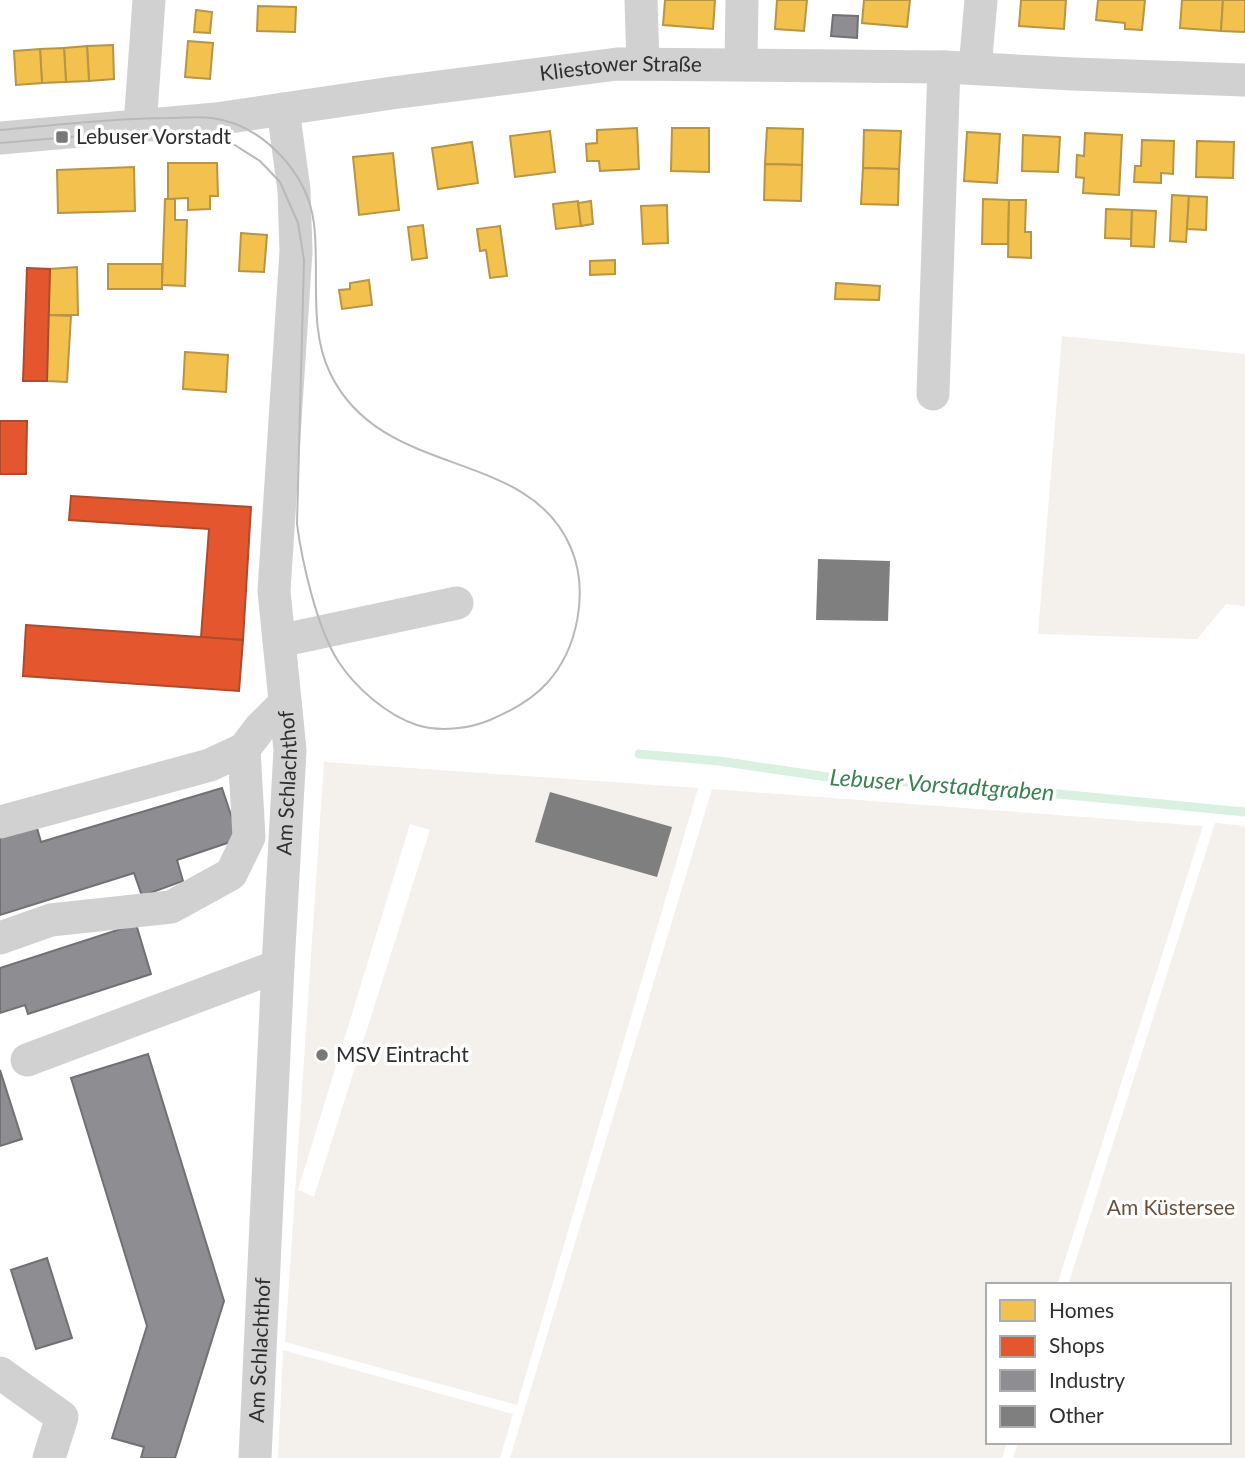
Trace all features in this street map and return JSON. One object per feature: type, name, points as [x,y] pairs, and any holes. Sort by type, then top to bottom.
[{"type":"street","points":[[140,125],[149,0]]},
{"type":"street","points":[[640,0],[643,65]]},
{"type":"street","points":[[741,64],[742,0]]},
{"type":"street","points":[[933,394],[959,68],[981,0]]},
{"type":"street","name":"Kliestower Straße","points":[[0,138],[216,119],[617,64],[959,68],[1245,80]]},
{"type":"street","name":"Am Schlachthof","points":[[255,1458],[290,750],[274,591],[296,251],[294,190],[283,109]]},
{"type":"street","points":[[279,641],[457,603]]},
{"type":"street","points":[[0,822],[210,765],[244,749],[285,703]]},
{"type":"street","points":[[0,938],[51,920],[170,907],[231,874],[249,837],[244,749]]},
{"type":"street","points":[[27,1060],[278,966]]},
{"type":"street","points":[[0,1373],[62,1417],[49,1458]]},
{"type":"green space","points":[[1062,336],[1245,354],[1245,606],[1226,604],[1197,639],[1038,634]]},
{"type":"green space","points":[[324,762],[698,788],[517,1405],[285,1342]],"holes":[[[410,824],[430,830],[314,1197],[298,1190]]]},
{"type":"green space","points":[[712,789],[1203,826],[1058,1283],[986,1283],[986,1444],[1006,1444],[1002,1458],[510,1458]]},
{"type":"green space","name":"Am Küstersee","points":[[1215,823],[1245,826],[1245,1458],[1013,1458],[1017,1444],[1231,1444],[1231,1283],[1069,1283]]},
{"type":"green space","points":[[283,1350],[513,1414],[500,1458],[278,1458]]},
{"type":"building: Homes","points":[[665,0],[715,0],[713,29],[663,25]]},
{"type":"building: Homes","points":[[777,0],[807,0],[804,31],[775,29]]},
{"type":"building: Homes","points":[[864,0],[910,0],[907,27],[862,23]]},
{"type":"building: Homes","points":[[1021,0],[1066,0],[1064,29],[1019,26]]},
{"type":"building: Homes","points":[[1098,0],[1145,0],[1142,30],[1125,29],[1125,23],[1096,20]]},
{"type":"building: Homes","points":[[1182,0],[1223,0],[1221,31],[1180,28]]},
{"type":"building: Homes","points":[[1223,0],[1245,0],[1245,32],[1221,31]]},
{"type":"building: Homes","points":[[258,6],[296,7],[295,32],[257,31]]},
{"type":"building: Homes","points":[[196,10],[212,12],[210,33],[194,32]]},
{"type":"building: Homes","points":[[188,41],[213,43],[210,79],[185,77]]},
{"type":"building: Homes","points":[[113,45],[114,79],[89,81],[87,46]]},
{"type":"building: Homes","points":[[87,46],[89,81],[66,82],[64,48]]},
{"type":"building: Homes","points":[[64,48],[66,82],[42,83],[40,49]]},
{"type":"building: Homes","points":[[40,49],[42,83],[16,85],[14,51]]},
{"type":"building: Homes","points":[[637,128],[639,169],[600,171],[599,161],[587,161],[586,144],[597,143],[597,130]]},
{"type":"building: Homes","points":[[672,128],[709,128],[709,172],[671,171]]},
{"type":"building: Homes","points":[[767,128],[803,129],[802,165],[765,164]]},
{"type":"building: Homes","points":[[864,130],[901,131],[899,169],[863,168]]},
{"type":"building: Homes","points":[[550,131],[555,172],[515,177],[510,136]]},
{"type":"building: Homes","points":[[967,132],[1000,134],[997,183],[964,181]]},
{"type":"building: Homes","points":[[1085,133],[1122,135],[1119,195],[1083,193],[1084,178],[1076,177],[1077,155],[1084,156]]},
{"type":"building: Homes","points":[[1023,135],[1060,137],[1058,172],[1022,171]]},
{"type":"building: Homes","points":[[1142,140],[1174,141],[1173,174],[1161,173],[1161,183],[1134,182],[1135,166],[1141,166]]},
{"type":"building: Homes","points":[[1197,141],[1234,142],[1233,178],[1196,177]]},
{"type":"building: Homes","points":[[472,142],[478,183],[438,189],[432,148]]},
{"type":"building: Homes","points":[[393,153],[399,210],[359,215],[353,157]]},
{"type":"building: Homes","points":[[168,163],[217,163],[218,196],[210,196],[210,209],[188,210],[188,198],[168,199]]},
{"type":"building: Homes","points":[[765,164],[802,165],[801,201],[764,200]]},
{"type":"building: Homes","points":[[134,167],[135,211],[58,213],[57,170]]},
{"type":"building: Homes","points":[[863,168],[899,169],[898,205],[861,204]]},
{"type":"building: Homes","points":[[1172,195],[1189,196],[1186,242],[1170,241]]},
{"type":"building: Homes","points":[[1189,196],[1207,197],[1206,230],[1187,229]]},
{"type":"building: Homes","points":[[165,199],[175,199],[175,220],[187,220],[185,286],[162,285]]},
{"type":"building: Homes","points":[[983,199],[1009,200],[1008,244],[982,244]]},
{"type":"building: Homes","points":[[1009,200],[1026,200],[1025,232],[1031,232],[1031,258],[1008,257]]},
{"type":"building: Homes","points":[[578,201],[581,226],[556,229],[553,204]]},
{"type":"building: Homes","points":[[591,201],[593,224],[581,226],[578,203]]},
{"type":"building: Homes","points":[[667,205],[668,243],[643,244],[641,206]]},
{"type":"building: Homes","points":[[1106,209],[1132,210],[1131,239],[1105,238]]},
{"type":"building: Homes","points":[[1132,210],[1156,211],[1154,247],[1131,246]]},
{"type":"building: Homes","points":[[423,225],[427,258],[412,260],[408,227]]},
{"type":"building: Homes","points":[[500,226],[507,276],[490,278],[486,250],[480,251],[477,229]]},
{"type":"building: Homes","points":[[241,233],[267,235],[264,272],[239,271]]},
{"type":"building: Homes","points":[[615,260],[615,274],[590,275],[590,261]]},
{"type":"building: Homes","points":[[108,264],[162,264],[162,289],[108,289]]},
{"type":"building: Homes","points":[[77,267],[78,315],[48,315],[50,269]]},
{"type":"building: Homes","points":[[369,280],[372,305],[342,309],[339,290],[350,289],[350,283]]},
{"type":"building: Homes","points":[[836,283],[880,286],[879,300],[835,299]]},
{"type":"building: Homes","points":[[48,315],[71,316],[67,382],[47,381]]},
{"type":"building: Homes","points":[[185,352],[228,355],[226,392],[183,389]]},
{"type":"building: Shops","points":[[27,268],[50,269],[47,381],[23,381]]},
{"type":"building: Shops","points":[[0,421],[27,421],[26,474],[0,474]]},
{"type":"building: Shops","points":[[71,496],[251,507],[243,640],[201,637],[209,529],[69,520]]},
{"type":"building: Shops","points":[[26,625],[243,640],[239,691],[23,676]]},
{"type":"building: Industry","points":[[833,15],[858,16],[857,38],[831,36]]},
{"type":"building: Industry","points":[[222,788],[239,839],[177,860],[183,881],[142,896],[134,873],[0,915],[0,838],[37,828],[41,842]]},
{"type":"building: Industry","points":[[136,924],[151,974],[28,1014],[25,1005],[0,1013],[0,968]]},
{"type":"building: Industry","points":[[148,1054],[224,1301],[175,1458],[141,1458],[144,1447],[112,1438],[147,1326],[71,1078]]},
{"type":"building: Industry","points":[[0,1070],[22,1139],[0,1146]]},
{"type":"building: Industry","points":[[47,1258],[72,1338],[36,1349],[11,1270]]},
{"type":"building: Other","points":[[818,559],[890,561],[888,621],[816,620]]},
{"type":"building: Other","points":[[550,792],[672,827],[657,877],[535,842]]},
{"type":"waterway","name":"Lebuser Vorstadtgraben","points":[[639,754],[719,761],[841,779],[955,784],[1245,812]]},
{"type":"tram line","points":[[0,130],[128,119],[207,117],[231,122],[249,130],[280,154],[293,170],[310,205],[316,242],[317,318],[323,355],[330,373],[354,407],[384,432],[418,449],[490,476],[523,493],[550,516],[571,548],[579,582],[577,619],[566,654],[547,683],[528,700],[482,723],[454,728],[426,727],[405,720],[372,699],[345,671],[330,647],[312,594],[297,524],[304,260],[298,223],[280,182],[260,161],[230,142],[203,132],[140,131],[0,143]]},
{"type":"place","name":"Lebuser Vorstadt","points":[[62,137]]},
{"type":"place","name":"MSV Eintracht","points":[[322,1055]]}]
